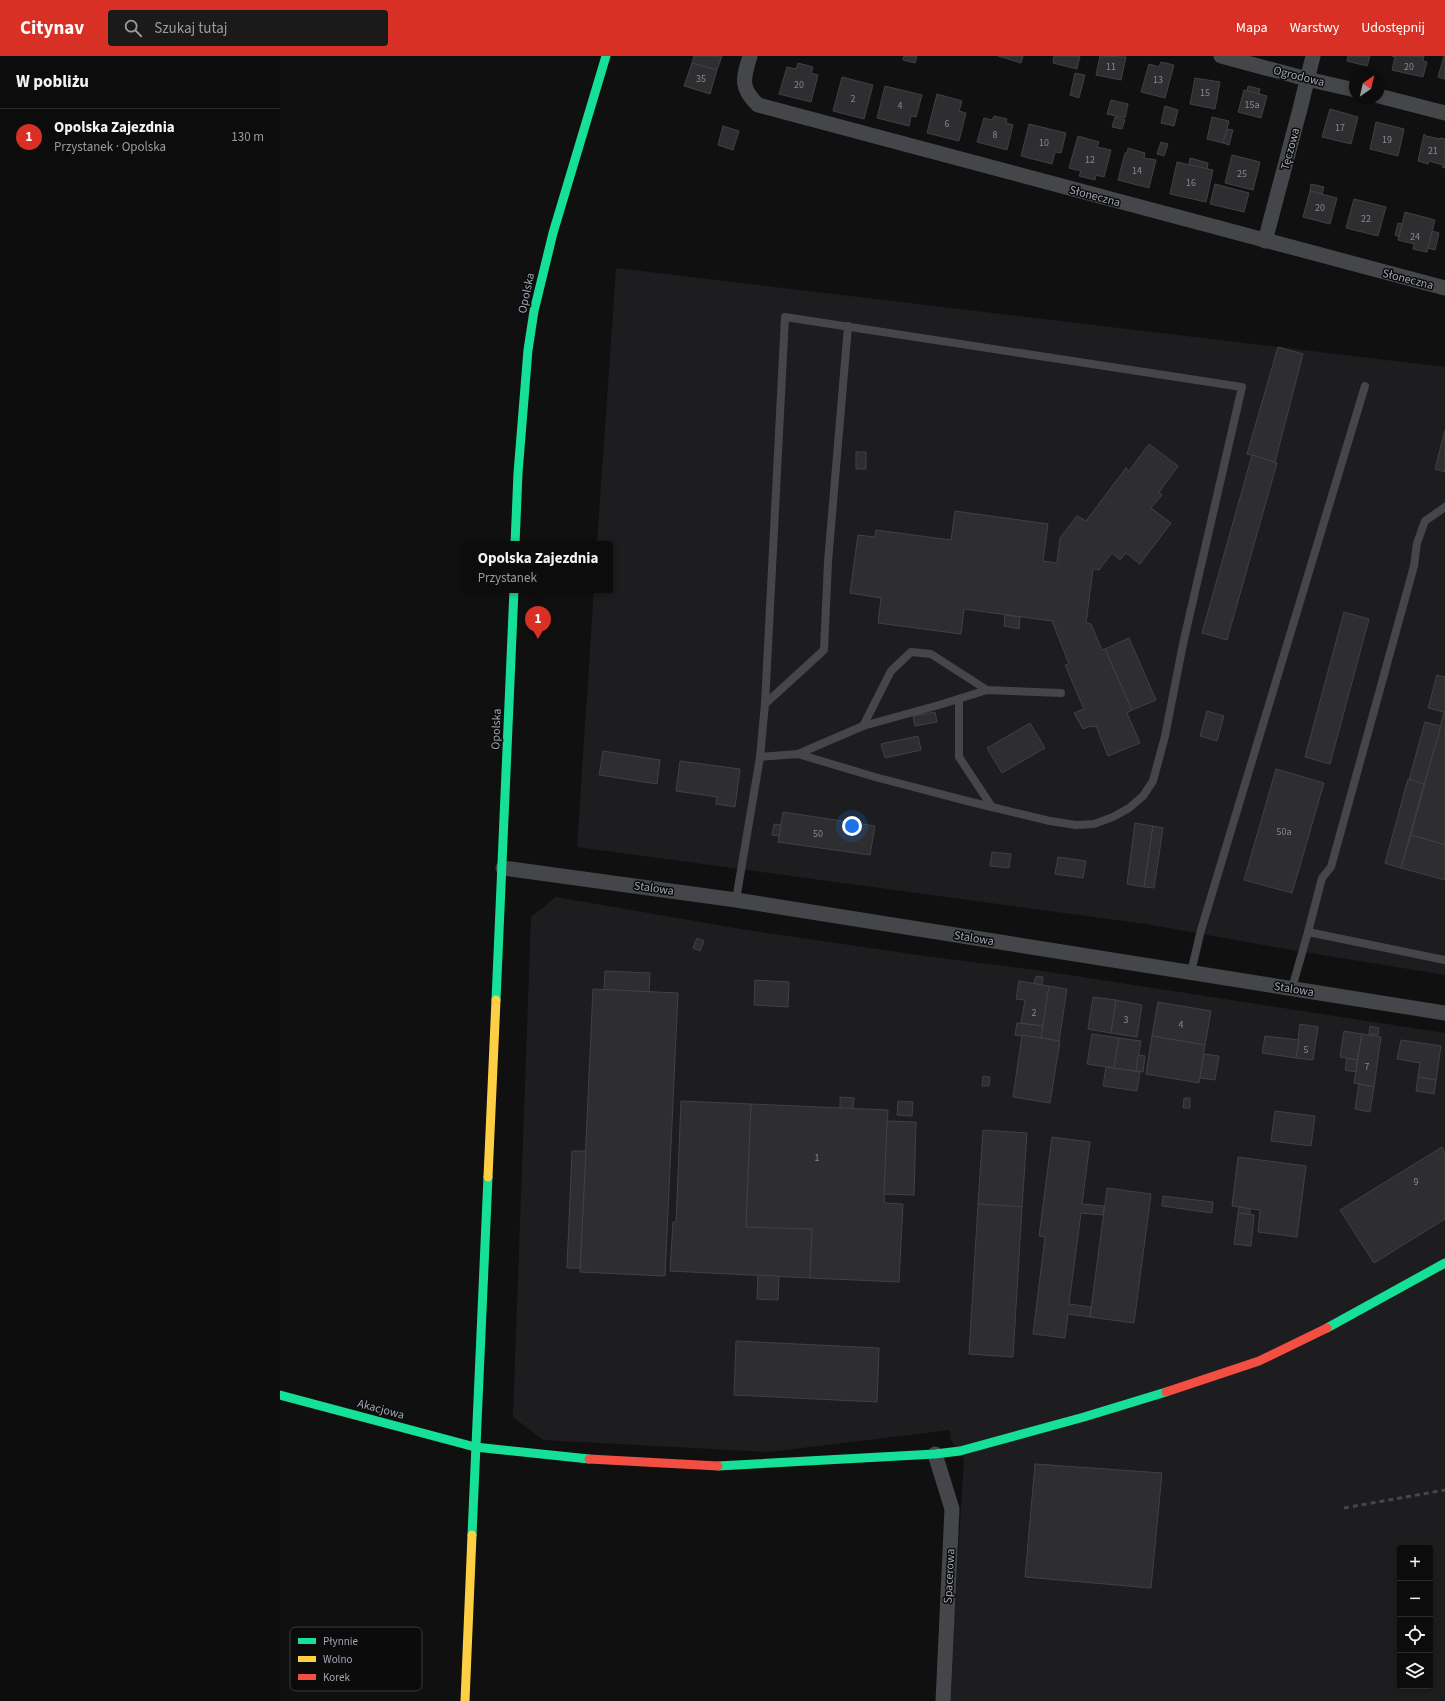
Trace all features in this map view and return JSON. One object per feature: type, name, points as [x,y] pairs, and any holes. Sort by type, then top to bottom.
[{"type":"main road","name":"Opolska","points":[[515,541],[518,474],[528,350],[533,318],[553,232],[606,56]]},
{"type":"main road","name":"Opolska","points":[[465,1701],[475,1447],[503,868],[514,593]]},
{"type":"main road","name":"Akacjowa","points":[[280,1395],[475,1447],[596,1460],[725,1466],[935,1454],[960,1451],[1084,1417],[1196,1383],[1260,1361],[1312,1337],[1445,1262]]},
{"type":"street","name":"Słoneczna","points":[[750,56],[744,82],[748,96],[758,105],[1445,288]]},
{"type":"street","name":"Ogrodowa","points":[[1220,56],[1349,89]]},
{"type":"street","name":"Tęczowa","points":[[1265,241],[1313,56]]},
{"type":"street","points":[[1385,98],[1445,113]]},
{"type":"street","name":"Stalowa","points":[[503,868],[736,900],[1445,1013]]},
{"type":"street","name":"Spacerowa","points":[[935,1454],[952,1509],[943,1701]]},
{"type":"lane","points":[[736,900],[760,757],[765,704],[785,317],[1242,387],[1183,644],[1165,736],[1153,781],[1143,796],[1129,808],[1113,817],[1094,824],[1076,825],[1050,821],[875,777],[798,754]]},
{"type":"lane","points":[[765,704],[824,650],[828,562],[848,326]]},
{"type":"lane","points":[[1191,972],[1201,930],[1365,386]]},
{"type":"lane","points":[[1292,988],[1322,878],[1332,867],[1414,566],[1417,543],[1425,521],[1445,507]]},
{"type":"lane","points":[[863,726],[892,671],[911,652],[931,654],[987,690]]},
{"type":"lane","points":[[760,757],[798,754],[863,726],[987,690],[1061,693]]},
{"type":"lane","points":[[959,699],[959,757],[992,807]]},
{"type":"lane","points":[[1308,932],[1445,960]]},
{"type":"shaded area","points":[[616,268],[1445,367],[1445,975],[1146,924],[577,847],[594,593],[613,593],[613,541],[597,541]]},
{"type":"shaded area","points":[[556,897],[747,930],[932,957],[1043,971],[1445,1033],[1445,1701],[949,1701],[964,1459],[951,1440],[950,1430],[769,1452],[543,1440],[513,1417],[531,917]]},
{"type":"building","points":[[694,56],[722,56],[717,70],[692,63]]},
{"type":"building","points":[[904,56],[917,56],[915,63],[903,60]]},
{"type":"building","points":[[998,56],[1023,56],[1021,63]]},
{"type":"building","points":[[1054,56],[1080,56],[1077,69],[1053,63]]},
{"type":"building","points":[[1100,56],[1126,57],[1121,80],[1096,75]]},
{"type":"building","points":[[1348,56],[1370,56],[1367,66],[1347,61]]},
{"type":"building","points":[[1392,56],[1424,56],[1423,61],[1427,62],[1423,77],[1392,70],[1395,57]]},
{"type":"building","points":[[1445,56],[1445,79],[1438,77]]},
{"type":"building","points":[[1161,62],[1174,65],[1165,98],[1141,92],[1149,64],[1159,67]]},
{"type":"building","points":[[692,63],[717,70],[710,94],[684,86]]},
{"type":"building","points":[[798,63],[813,67],[811,73],[818,75],[811,102],[779,94],[787,67],[796,69]]},
{"type":"building","points":[[1075,73],[1085,75],[1079,98],[1070,95]]},
{"type":"building","points":[[842,77],[873,85],[864,119],[833,111]]},
{"type":"building","points":[[1195,78],[1220,82],[1215,109],[1190,104]]},
{"type":"building","points":[[885,86],[922,95],[916,117],[911,116],[909,126],[877,118]]},
{"type":"building","points":[[1248,86],[1260,89],[1259,94],[1247,91]]},
{"type":"building","points":[[1244,90],[1267,96],[1261,118],[1238,112]]},
{"type":"building","points":[[937,94],[962,101],[959,111],[966,113],[959,141],[927,133]]},
{"type":"building","points":[[1111,100],[1128,104],[1125,118],[1107,114]]},
{"type":"building","points":[[1165,106],[1178,110],[1174,126],[1161,123]]},
{"type":"building","points":[[1330,109],[1358,117],[1351,144],[1322,137]]},
{"type":"building","points":[[994,116],[1007,119],[1006,123],[1013,125],[1007,150],[977,142],[984,118],[992,120]]},
{"type":"building","points":[[1115,117],[1125,120],[1122,129],[1112,127]]},
{"type":"building","points":[[1212,117],[1229,121],[1223,143],[1207,139]]},
{"type":"building","points":[[1376,122],[1404,129],[1398,156],[1370,149]]},
{"type":"building","points":[[1029,124],[1066,133],[1061,153],[1055,152],[1052,164],[1021,156]]},
{"type":"building","points":[[723,126],[739,131],[733,150],[718,145]]},
{"type":"building","points":[[1227,129],[1233,130],[1229,145],[1223,143]]},
{"type":"building","points":[[1424,134],[1426,136],[1445,139],[1445,168],[1442,167],[1443,165],[1429,161],[1428,164],[1418,161]]},
{"type":"building","points":[[1078,136],[1099,142],[1097,147],[1111,150],[1104,177],[1096,175],[1095,180],[1079,176],[1081,171],[1069,168]]},
{"type":"building","points":[[1161,142],[1168,144],[1164,156],[1157,154]]},
{"type":"building","points":[[1128,148],[1145,153],[1144,158],[1156,160],[1149,188],[1118,180],[1125,153],[1127,153]]},
{"type":"building","points":[[1232,155],[1260,162],[1253,190],[1225,183]]},
{"type":"building","points":[[1190,158],[1208,163],[1207,169],[1189,165]]},
{"type":"building","points":[[1177,162],[1213,170],[1206,202],[1170,194]]},
{"type":"building","points":[[1215,184],[1249,193],[1244,212],[1210,204]]},
{"type":"building","points":[[1311,184],[1324,187],[1322,194],[1310,191]]},
{"type":"building","points":[[1310,191],[1337,198],[1330,224],[1303,217]]},
{"type":"building","points":[[1354,199],[1386,207],[1378,236],[1346,228]]},
{"type":"building","points":[[1405,212],[1435,220],[1427,252],[1413,249],[1414,244],[1398,240]]},
{"type":"building","points":[[1398,223],[1402,224],[1399,237],[1395,235]]},
{"type":"building","points":[[1432,231],[1439,233],[1435,250],[1428,248]]},
{"type":"building","points":[[1278,347],[1303,354],[1275,462],[1247,454]]},
{"type":"building","points":[[1445,430],[1445,472],[1435,469]]},
{"type":"building","points":[[1149,444],[1178,466],[1159,492],[1162,495],[1151,508],[1171,523],[1140,564],[1126,553],[1120,560],[1112,553],[1099,570],[1093,569],[1086,623],[1091,624],[1102,650],[1105,649],[1132,710],[1127,713],[1140,743],[1108,756],[1096,726],[1083,729],[1074,713],[1084,709],[1065,665],[1069,664],[1052,621],[964,609],[961,634],[878,623],[881,598],[850,593],[858,535],[875,537],[876,530],[951,540],[955,511],[1048,524],[1043,561],[1057,563],[1060,538],[1077,516],[1086,521],[1126,468],[1129,471]]},
{"type":"building","points":[[856,452],[866,452],[866,469],[856,469]]},
{"type":"building","points":[[1252,455],[1277,463],[1227,640],[1202,633]]},
{"type":"building","points":[[1344,612],[1369,619],[1330,764],[1305,757]]},
{"type":"building","points":[[1005,615],[1020,617],[1019,629],[1004,626]]},
{"type":"building","points":[[1129,638],[1156,700],[1132,710],[1105,649]]},
{"type":"building","points":[[1437,675],[1445,677],[1445,845],[1411,835],[1444,712],[1428,708]]},
{"type":"building","points":[[1207,711],[1224,716],[1217,741],[1200,736]]},
{"type":"building","points":[[935,712],[937,722],[915,726],[913,716]]},
{"type":"building","points":[[1425,722],[1441,726],[1424,784],[1409,780]]},
{"type":"building","points":[[1030,723],[1045,748],[1002,773],[987,748]]},
{"type":"building","points":[[918,736],[921,750],[885,758],[881,744]]},
{"type":"building","points":[[603,751],[660,760],[657,784],[599,775]]},
{"type":"building","points":[[680,761],[740,769],[735,807],[716,804],[717,797],[676,791]]},
{"type":"building","points":[[1276,769],[1324,783],[1292,893],[1244,880]]},
{"type":"building","points":[[1408,779],[1424,784],[1401,868],[1385,863]]},
{"type":"building","points":[[783,812],[875,826],[870,855],[778,842]]},
{"type":"building","points":[[1135,823],[1153,826],[1144,887],[1127,884]]},
{"type":"building","points":[[774,824],[781,825],[779,836],[772,835]]},
{"type":"building","points":[[1153,826],[1163,828],[1154,888],[1144,887]]},
{"type":"building","points":[[1411,835],[1445,845],[1445,880],[1401,868]]},
{"type":"building","points":[[992,852],[1011,854],[1009,868],[990,866]]},
{"type":"building","points":[[1058,857],[1086,861],[1083,878],[1055,874]]},
{"type":"building","points":[[697,938],[704,941],[700,951],[693,948]]},
{"type":"building","points":[[605,971],[650,973],[649,992],[604,990]]},
{"type":"building","points":[[1036,976],[1043,977],[1042,985],[1034,984]]},
{"type":"building","points":[[755,980],[789,982],[788,1007],[754,1005]]},
{"type":"building","points":[[1019,981],[1049,986],[1043,1026],[1021,1023],[1025,1000],[1016,999]]},
{"type":"building","points":[[1049,986],[1067,989],[1059,1041],[1041,1038]]},
{"type":"building","points":[[593,989],[678,993],[665,1276],[580,1272]]},
{"type":"building","points":[[1093,997],[1116,1000],[1111,1033],[1088,1029]]},
{"type":"building","points":[[1116,1000],[1142,1005],[1137,1037],[1111,1033]]},
{"type":"building","points":[[1158,1002],[1211,1011],[1205,1045],[1152,1036]]},
{"type":"building","points":[[1017,1023],[1043,1026],[1041,1038],[1015,1035]]},
{"type":"building","points":[[1300,1024],[1318,1027],[1313,1060],[1296,1058]]},
{"type":"building","points":[[1370,1026],[1379,1028],[1378,1035],[1369,1034]]},
{"type":"building","points":[[1344,1031],[1362,1034],[1357,1060],[1340,1057]]},
{"type":"building","points":[[1092,1034],[1119,1038],[1114,1068],[1087,1064]]},
{"type":"building","points":[[1362,1034],[1381,1037],[1374,1087],[1354,1083]]},
{"type":"building","points":[[1022,1035],[1060,1041],[1050,1103],[1013,1097]]},
{"type":"building","points":[[1152,1036],[1205,1045],[1199,1083],[1146,1074]]},
{"type":"building","points":[[1265,1036],[1299,1040],[1296,1058],[1262,1053]]},
{"type":"building","points":[[1119,1038],[1141,1041],[1136,1071],[1114,1068]]},
{"type":"building","points":[[1401,1040],[1441,1046],[1436,1080],[1418,1077],[1420,1063],[1397,1059]]},
{"type":"building","points":[[1204,1054],[1219,1056],[1215,1080],[1200,1078]]},
{"type":"building","points":[[1138,1055],[1145,1056],[1143,1072],[1136,1071]]},
{"type":"building","points":[[1347,1058],[1357,1060],[1356,1072],[1345,1070]]},
{"type":"building","points":[[1106,1067],[1140,1072],[1137,1091],[1103,1086]]},
{"type":"building","points":[[983,1076],[990,1077],[989,1086],[982,1086]]},
{"type":"building","points":[[1418,1077],[1436,1080],[1434,1094],[1416,1091]]},
{"type":"building","points":[[1359,1084],[1374,1087],[1370,1112],[1355,1109]]},
{"type":"building","points":[[840,1097],[854,1098],[853,1109],[840,1108]]},
{"type":"building","points":[[1184,1098],[1190,1098],[1190,1108],[1183,1108]]},
{"type":"building","points":[[681,1101],[751,1104],[746,1227],[812,1229],[810,1278],[670,1271],[673,1222],[676,1222]]},
{"type":"building","points":[[898,1101],[913,1102],[912,1116],[897,1115]]},
{"type":"building","points":[[751,1104],[888,1110],[884,1203],[903,1204],[899,1282],[810,1278],[812,1229],[746,1227]]},
{"type":"building","points":[[1275,1111],[1315,1116],[1311,1146],[1271,1141]]},
{"type":"building","points":[[887,1121],[916,1122],[914,1195],[884,1194]]},
{"type":"building","points":[[983,1130],[1027,1133],[1022,1207],[978,1204]]},
{"type":"building","points":[[1052,1137],[1090,1142],[1082,1204],[1104,1206],[1103,1215],[1081,1213],[1069,1304],[1091,1307],[1090,1317],[1068,1314],[1065,1338],[1033,1334],[1045,1237],[1039,1236]]},
{"type":"building","points":[[1442,1147],[1445,1153],[1445,1219],[1374,1263],[1340,1210]]},
{"type":"building","points":[[572,1151],[586,1151],[580,1268],[567,1268]]},
{"type":"building","points":[[1238,1157],[1306,1166],[1297,1237],[1258,1232],[1260,1210],[1232,1206]]},
{"type":"building","points":[[1107,1188],[1151,1194],[1134,1323],[1090,1317]]},
{"type":"building","points":[[1163,1196],[1213,1202],[1212,1213],[1162,1206]]},
{"type":"building","points":[[978,1204],[1022,1207],[1013,1357],[969,1354]]},
{"type":"building","points":[[1239,1207],[1250,1209],[1250,1215],[1238,1213]]},
{"type":"building","points":[[1238,1213],[1254,1215],[1251,1246],[1234,1244]]},
{"type":"building","points":[[758,1275],[779,1276],[778,1300],[757,1299]]},
{"type":"building","points":[[736,1341],[879,1348],[877,1402],[734,1395]]},
{"type":"building","points":[[1035,1464],[1162,1473],[1151,1588],[1025,1577]]},
{"type":"railway","points":[[1344,1508],[1445,1490]]},
{"type":"traffic: fast","points":[[515,541],[518,473],[528,350],[534,311],[553,233],[606,56]]},
{"type":"traffic: fast","points":[[496,1000],[514,593]]},
{"type":"traffic: fast","points":[[472,1535],[488,1177]]},
{"type":"traffic: fast","points":[[1327,1328],[1445,1263]]},
{"type":"traffic: fast","points":[[718,1466],[935,1454],[960,1451],[1084,1417],[1166,1392]]},
{"type":"traffic: fast","points":[[280,1395],[475,1447],[589,1459]]},
{"type":"traffic: slow","points":[[488,1177],[496,1000]]},
{"type":"traffic: slow","points":[[465,1701],[472,1535]]},
{"type":"traffic: jam","points":[[1166,1392],[1259,1361],[1327,1328]]},
{"type":"traffic: jam","points":[[589,1459],[718,1466]]},
{"type":"place","name":"Opolska Zajezdnia","points":[[538,639]]}]
